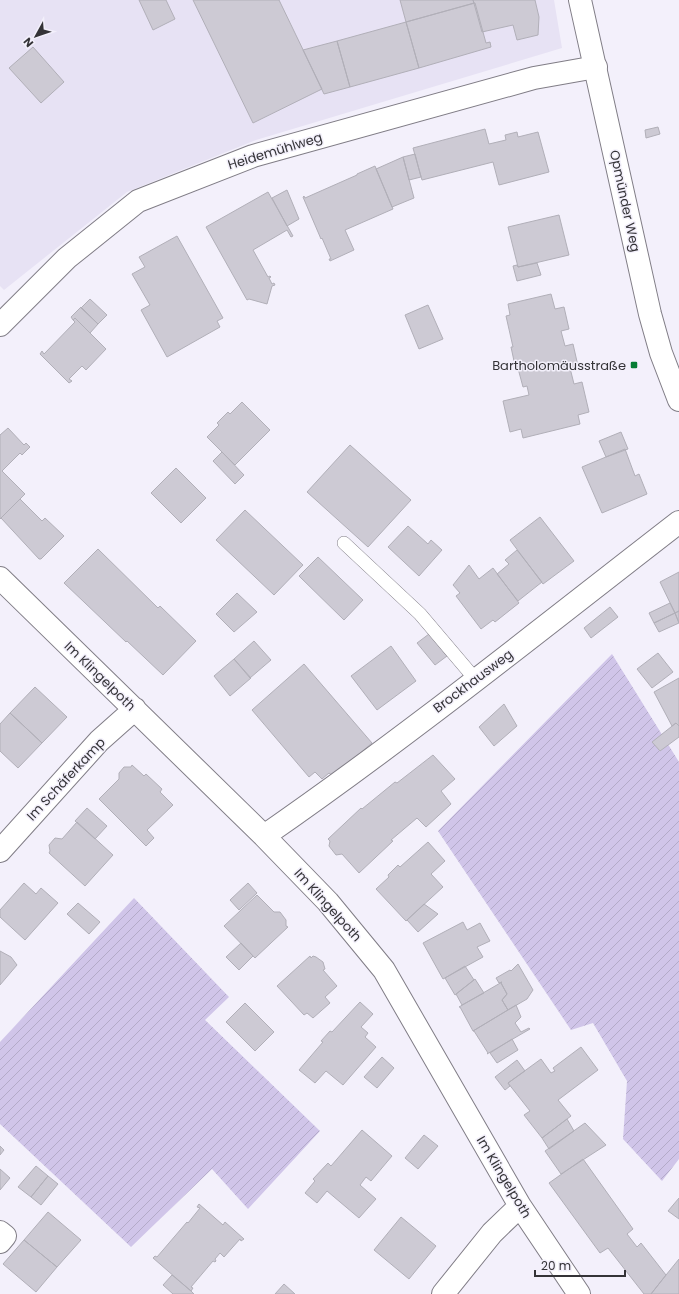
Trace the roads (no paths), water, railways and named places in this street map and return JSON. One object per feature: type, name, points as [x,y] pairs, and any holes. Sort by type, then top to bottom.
[{"type":"street","name":"Opmünder Weg","points":[[580,0],[650,314],[661,353],[679,400]]},
{"type":"street","name":"Heidemühlweg","points":[[0,325],[67,258],[138,201],[253,156],[534,78],[596,67]]},
{"type":"street","name":"Brockhausweg","points":[[264,836],[302,810],[476,680],[679,522]]},
{"type":"street","name":"Im Klingelpoth","points":[[0,578],[264,836],[328,902],[384,970],[520,1206],[579,1294]]},
{"type":"street","name":"Im Schäferkamp","points":[[0,851],[99,742],[135,709]]},
{"type":"street","points":[[443,1294],[492,1233],[520,1206]]},
{"type":"street","points":[[0,1232],[5,1236],[0,1242]]},
{"type":"lane","points":[[344,543],[420,614],[476,680]]},
{"type":"place","name":"Bartholomäusstraße","points":[[634,365]]}]
